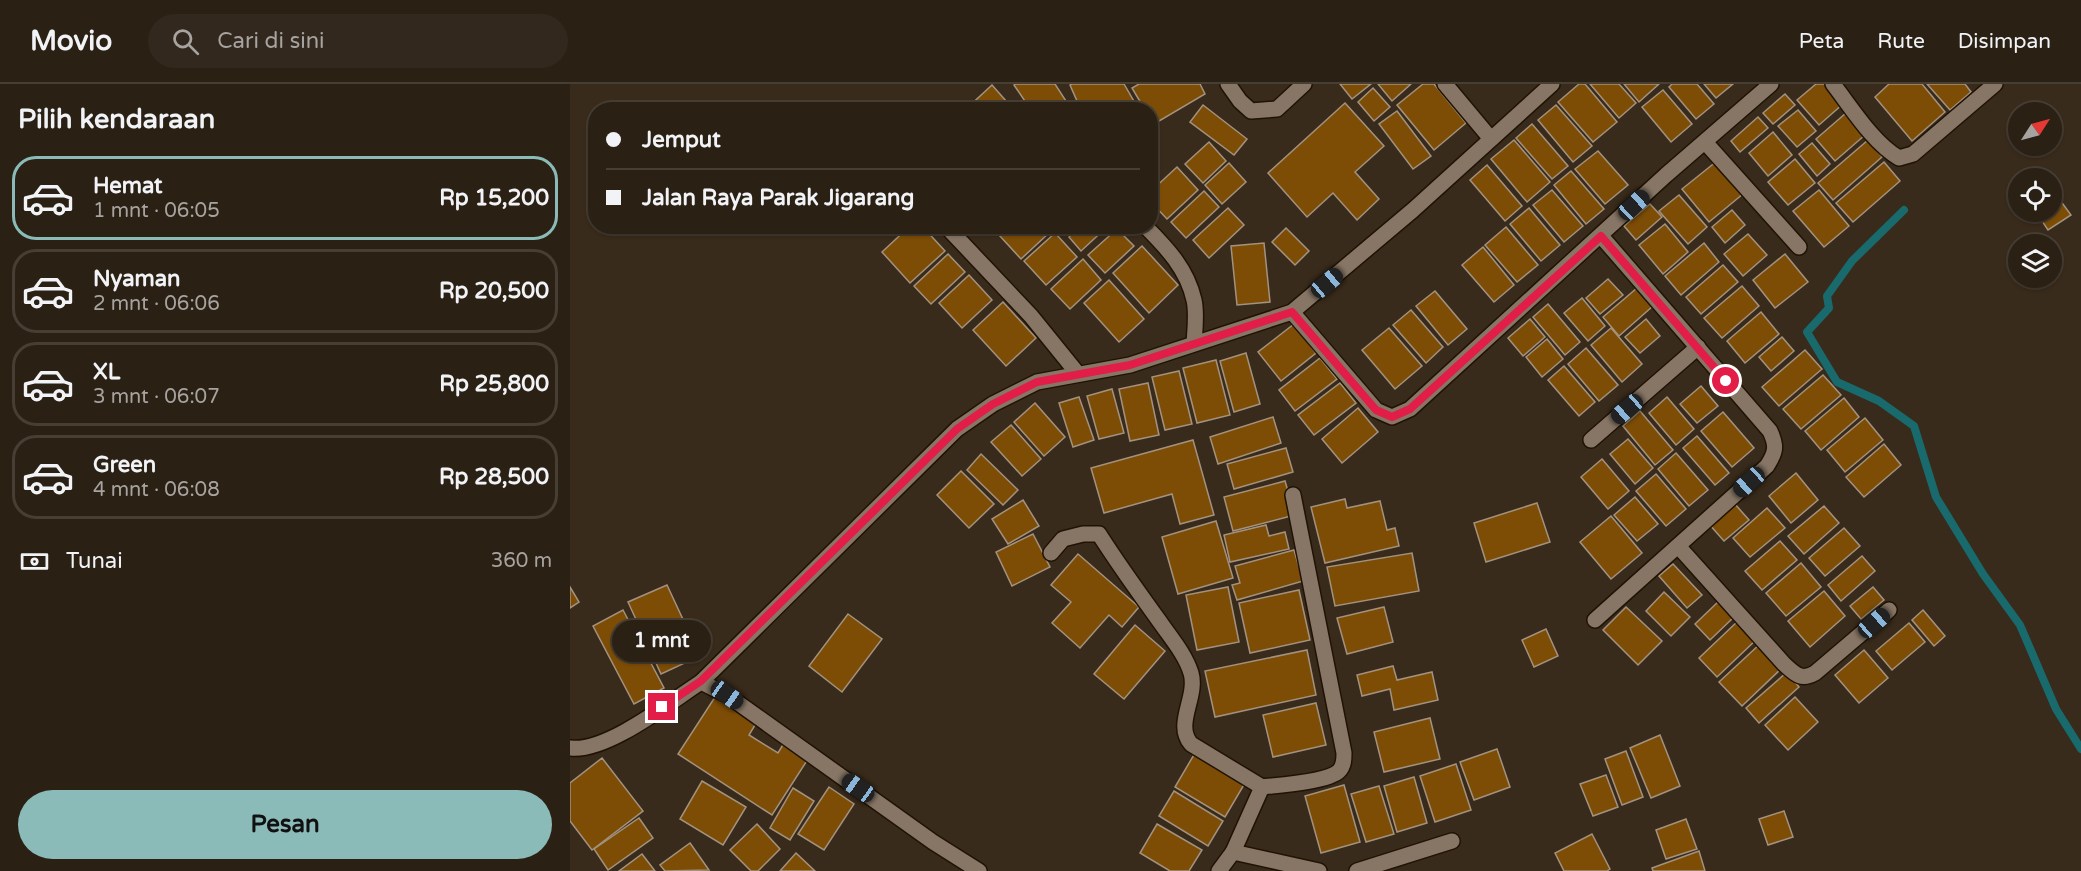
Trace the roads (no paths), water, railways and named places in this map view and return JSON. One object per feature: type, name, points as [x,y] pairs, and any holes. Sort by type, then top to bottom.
[{"type":"street","points":[[1228,84],[1240,101],[1251,111],[1277,110],[1304,84]]},
{"type":"street","points":[[1445,84],[1491,139]]},
{"type":"street","points":[[570,748],[581,748],[603,742],[624,732],[701,681],[957,429],[993,404],[1037,382],[1130,365],[1292,312],[1413,210],[1552,84]]},
{"type":"street","points":[[1292,312],[1376,410],[1392,417],[1410,409],[1666,175],[1771,84]]},
{"type":"street","points":[[1833,84],[1873,134],[1899,158],[1913,154],[1995,84]]},
{"type":"street","points":[[1705,142],[1799,247]]},
{"type":"street","points":[[954,234],[1031,316],[1078,374]]},
{"type":"street","points":[[1153,234],[1172,254],[1186,276],[1195,302],[1194,343]]},
{"type":"street","points":[[1596,620],[1767,466],[1775,453],[1776,444],[1770,431],[1601,236]]},
{"type":"street","points":[[1591,440],[1698,347]]},
{"type":"street","points":[[1051,554],[1063,539],[1083,534],[1099,534],[1180,649],[1192,674],[1193,686],[1184,730],[1185,738],[1191,744],[1262,787],[1315,780],[1335,774],[1343,765],[1344,753],[1293,495]]},
{"type":"street","points":[[1678,546],[1798,676],[1807,678],[1815,673],[1889,610]]},
{"type":"street","points":[[701,681],[727,695],[933,842],[979,871]]},
{"type":"street","points":[[1219,871],[1233,852],[1262,787]]},
{"type":"street","points":[[1357,871],[1452,840]]},
{"type":"street","points":[[1233,852],[1319,871]]},
{"type":"waterway","points":[[1904,210],[1852,261],[1827,296],[1829,308],[1807,332],[1837,382],[1879,401],[1914,426],[1936,497],[1983,574],[2020,625],[2056,709],[2081,749]]}]
